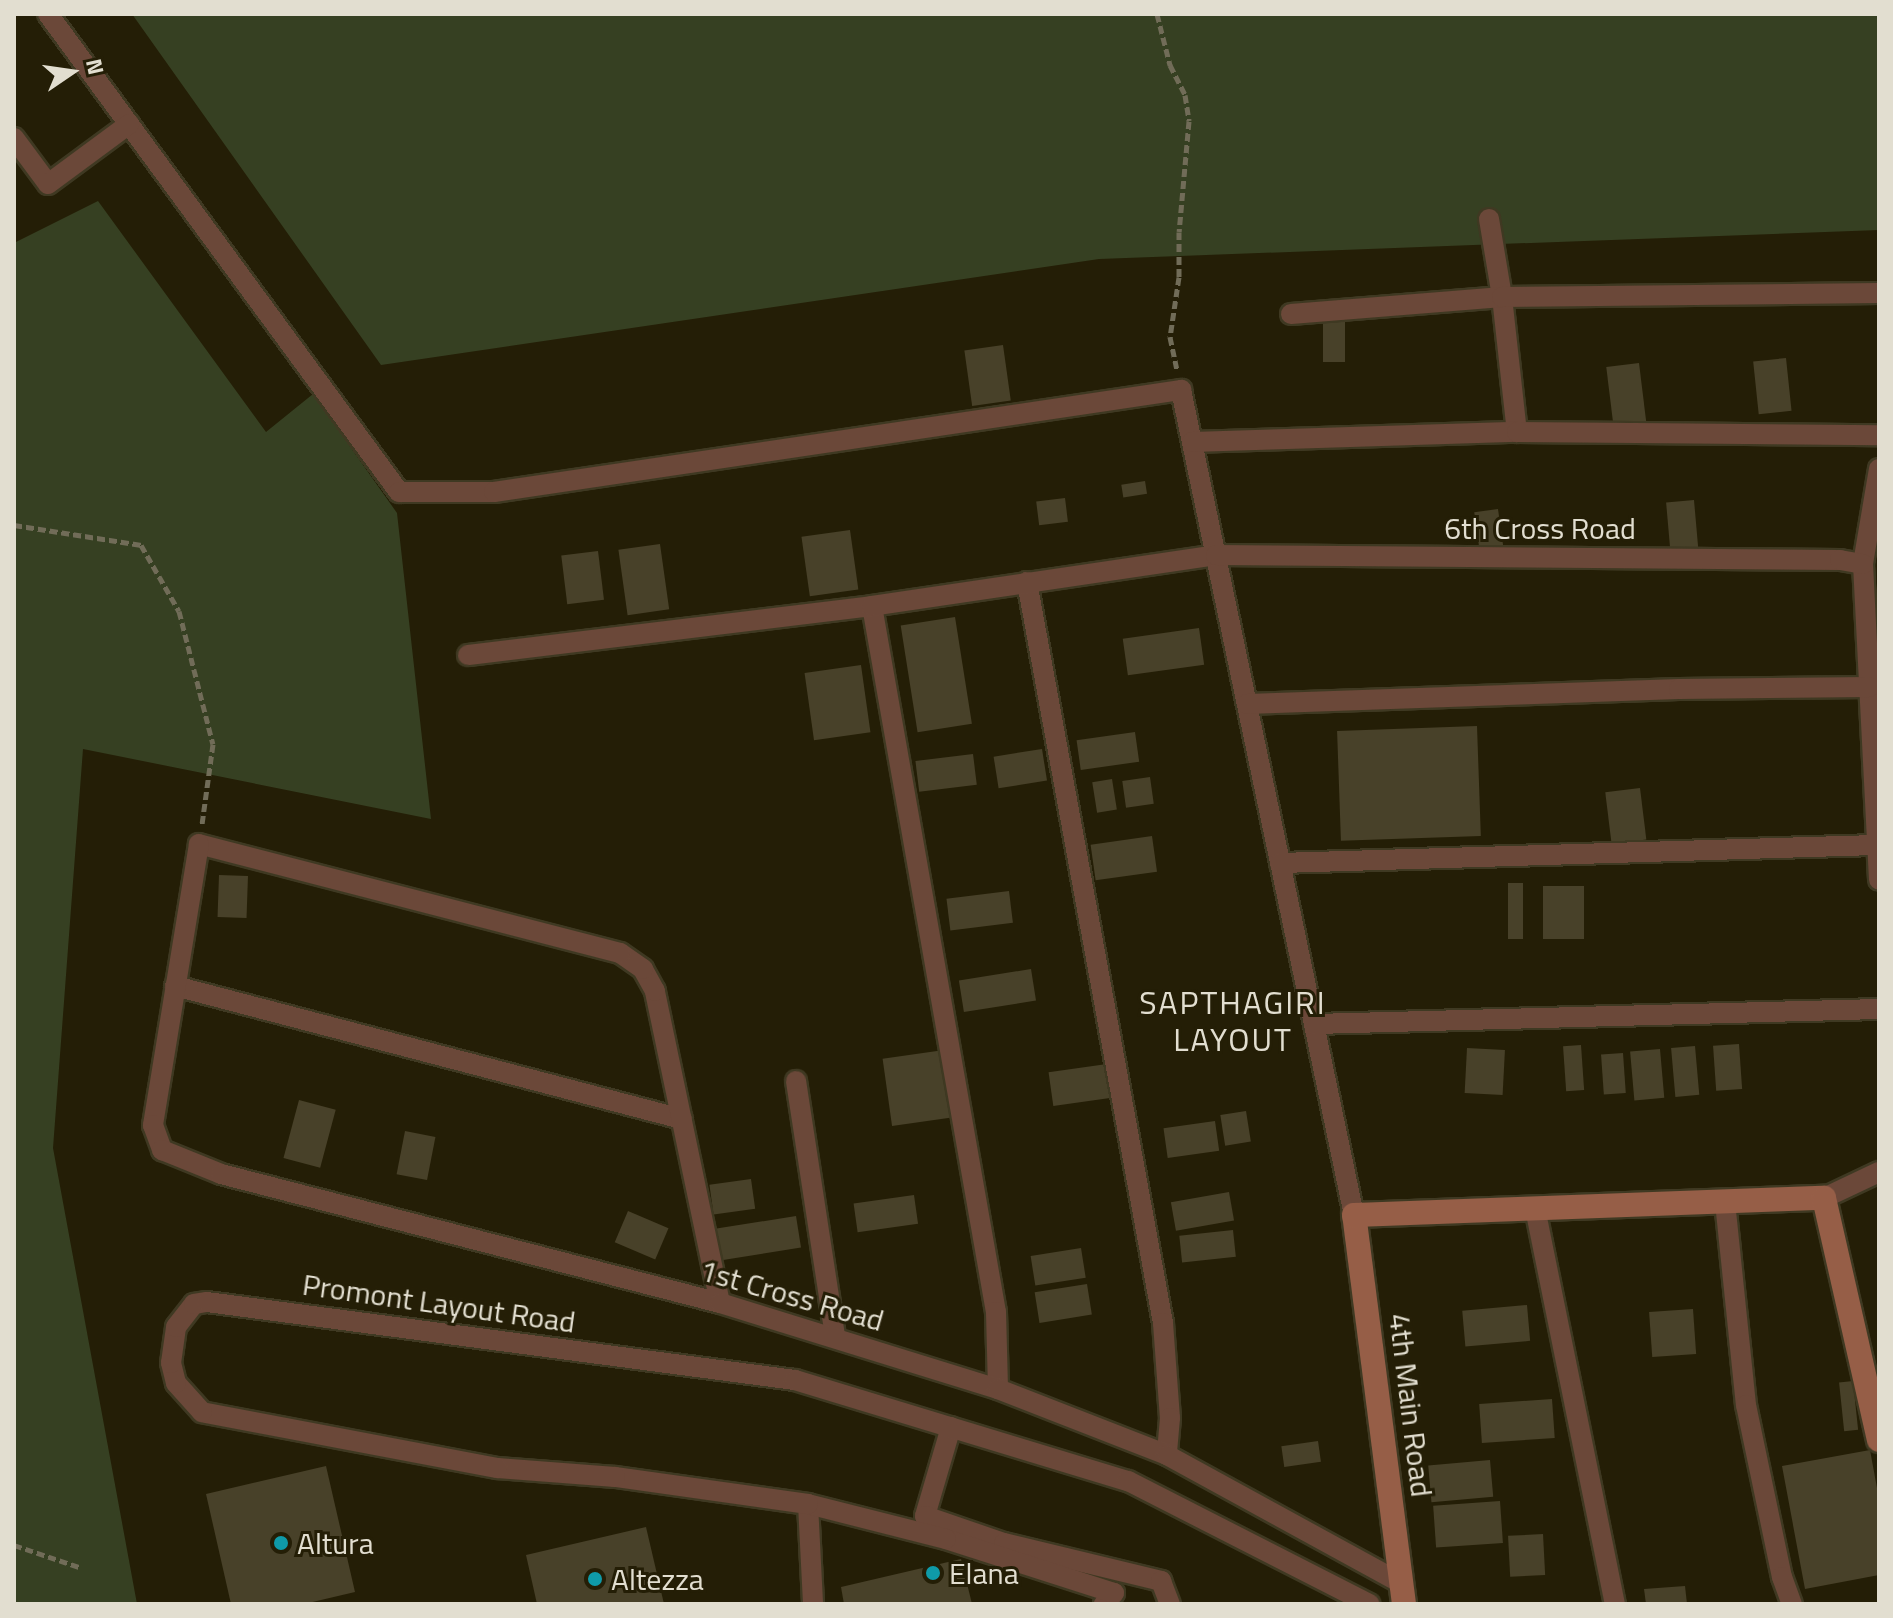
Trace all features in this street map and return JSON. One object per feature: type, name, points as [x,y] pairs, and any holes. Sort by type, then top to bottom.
[{"type":"street","points":[[48,14],[399,492],[494,492],[1181,390],[1354,1215],[1824,1198],[1879,1172]]},
{"type":"street","points":[[14,138],[48,184],[129,124]]},
{"type":"street","points":[[1489,219],[1502,297],[1517,432]]},
{"type":"street","points":[[1291,314],[1502,297],[1879,293]]},
{"type":"street","points":[[1192,442],[1517,432],[1879,435]]},
{"type":"street","points":[[1879,469],[1863,564],[1879,880]]},
{"type":"street","name":"6th Cross Road","points":[[468,655],[872,606],[1216,555],[1840,560],[1863,564]]},
{"type":"street","points":[[1027,582],[1163,1323],[1170,1418],[1167,1455]]},
{"type":"street","points":[[872,606],[996,1312],[998,1389]]},
{"type":"street","points":[[1247,704],[1679,689],[1869,687]]},
{"type":"street","points":[[682,1119],[175,986],[199,844],[620,953],[643,969],[655,991],[682,1119],[720,1303]]},
{"type":"street","points":[[1280,863],[1876,845]]},
{"type":"street","name":"1st Cross Road","points":[[175,986],[153,1125],[162,1150],[221,1174],[720,1303],[998,1389],[1167,1455],[1402,1594]]},
{"type":"street","points":[[1314,1024],[1879,1009]]},
{"type":"street","points":[[796,1081],[835,1337]]},
{"type":"street","points":[[1824,1198],[1879,1440]]},
{"type":"street","points":[[1725,1202],[1746,1405],[1782,1577],[1792,1604]]},
{"type":"street","points":[[1535,1208],[1615,1604]]},
{"type":"street","name":"4th Main Road","points":[[1354,1215],[1402,1594]]},
{"type":"street","name":"Promont Layout Road","points":[[1104,1604],[1114,1593],[946,1539],[808,1504],[615,1477],[497,1468],[202,1412],[176,1383],[171,1363],[176,1327],[194,1304],[207,1302],[795,1380],[1128,1481],[1369,1604]]},
{"type":"street","points":[[951,1427],[925,1516],[1004,1543],[1161,1581],[1170,1604]]},
{"type":"street","points":[[808,1504],[813,1604]]},
{"type":"path","points":[[1157,14],[1170,65],[1185,95],[1189,121],[1179,232],[1179,277],[1170,337],[1181,390]]},
{"type":"path","points":[[14,525],[141,545],[179,611],[213,744],[199,844]]},
{"type":"path","points":[[14,1545],[79,1567]]},
{"type":"green space","points":[[132,14],[1879,14],[1879,230],[1099,259],[381,365]]},
{"type":"green space","points":[[98,201],[266,432],[313,394],[397,513],[431,819],[83,749],[53,1148],[137,1604],[14,1604],[14,243]]},
{"type":"building","points":[[1323,313],[1345,313],[1345,362],[1323,362]]},
{"type":"building","points":[[1003,345],[1011,400],[972,406],[964,350]]},
{"type":"building","points":[[1786,358],[1792,411],[1759,414],[1753,361]]},
{"type":"building","points":[[1639,363],[1646,424],[1614,428],[1606,367]]},
{"type":"building","points":[[1145,481],[1147,494],[1123,498],[1121,485]]},
{"type":"building","points":[[1065,498],[1068,522],[1039,525],[1036,502]]},
{"type":"building","points":[[1694,500],[1699,552],[1671,554],[1666,502]]},
{"type":"building","points":[[1498,509],[1504,554],[1480,557],[1474,512]]},
{"type":"building","points":[[850,530],[858,589],[810,596],[801,537]]},
{"type":"building","points":[[660,544],[669,609],[628,615],[618,550]]},
{"type":"building","points":[[598,551],[604,600],[567,604],[561,556]]},
{"type":"building","points":[[955,617],[972,724],[918,732],[901,626]]},
{"type":"building","points":[[1199,628],[1204,665],[1128,675],[1123,639]]},
{"type":"building","points":[[861,665],[870,732],[814,740],[805,673]]},
{"type":"building","points":[[1477,726],[1481,836],[1341,841],[1337,731]]},
{"type":"building","points":[[1135,732],[1139,762],[1081,770],[1077,740]]},
{"type":"building","points":[[1042,749],[1047,781],[999,788],[994,757]]},
{"type":"building","points":[[973,754],[977,785],[919,792],[915,761]]},
{"type":"building","points":[[1150,777],[1154,804],[1126,808],[1122,781]]},
{"type":"building","points":[[1112,779],[1117,810],[1097,813],[1092,782]]},
{"type":"building","points":[[1640,788],[1646,840],[1612,844],[1605,792]]},
{"type":"building","points":[[1152,836],[1157,872],[1096,880],[1091,845]]},
{"type":"building","points":[[219,875],[248,876],[247,918],[218,917]]},
{"type":"building","points":[[1508,883],[1523,883],[1523,939],[1508,939]]},
{"type":"building","points":[[1543,886],[1584,886],[1584,939],[1543,939]]},
{"type":"building","points":[[1009,891],[1013,923],[950,930],[946,899]]},
{"type":"building","points":[[1031,969],[1036,1001],[964,1012],[959,980]]},
{"type":"building","points":[[1739,1044],[1742,1089],[1716,1091],[1713,1046]]},
{"type":"building","points":[[1581,1045],[1584,1090],[1566,1091],[1563,1046]]},
{"type":"building","points":[[1695,1046],[1699,1095],[1675,1097],[1671,1048]]},
{"type":"building","points":[[1467,1048],[1505,1050],[1503,1095],[1465,1093]]},
{"type":"building","points":[[1660,1049],[1664,1098],[1634,1100],[1630,1052]]},
{"type":"building","points":[[944,1050],[953,1117],[892,1126],[883,1059]]},
{"type":"building","points":[[1623,1053],[1626,1093],[1604,1094],[1601,1055]]},
{"type":"building","points":[[1107,1064],[1112,1098],[1053,1106],[1049,1072]]},
{"type":"building","points":[[299,1100],[336,1110],[320,1168],[283,1158]]},
{"type":"building","points":[[1246,1111],[1251,1142],[1225,1146],[1220,1115]]},
{"type":"building","points":[[1215,1121],[1219,1151],[1168,1158],[1164,1128]]},
{"type":"building","points":[[405,1131],[435,1137],[427,1180],[397,1174]]},
{"type":"building","points":[[751,1179],[755,1209],[714,1215],[709,1185]]},
{"type":"building","points":[[1229,1192],[1234,1221],[1176,1231],[1171,1202]]},
{"type":"building","points":[[914,1195],[918,1224],[858,1232],[854,1203]]},
{"type":"building","points":[[628,1211],[669,1228],[655,1259],[615,1242]]},
{"type":"building","points":[[796,1216],[801,1248],[720,1260],[715,1229]]},
{"type":"building","points":[[1233,1230],[1236,1257],[1182,1262],[1179,1236]]},
{"type":"building","points":[[1081,1248],[1086,1278],[1035,1286],[1031,1256]]},
{"type":"building","points":[[1087,1284],[1092,1315],[1040,1323],[1035,1292]]},
{"type":"building","points":[[1527,1305],[1530,1341],[1465,1347],[1462,1311]]},
{"type":"building","points":[[1693,1309],[1696,1354],[1652,1357],[1649,1312]]},
{"type":"building","points":[[1853,1381],[1858,1430],[1844,1431],[1839,1382]]},
{"type":"building","points":[[1552,1399],[1555,1438],[1482,1443],[1479,1404]]},
{"type":"building","points":[[1318,1441],[1321,1462],[1284,1467],[1281,1446]]},
{"type":"building","points":[[1870,1450],[1879,1499],[1879,1575],[1805,1589],[1782,1466]]},
{"type":"building","points":[[1490,1460],[1493,1497],[1431,1502],[1428,1465]]},
{"type":"building","name":"Altura","points":[[326,1466],[355,1592],[304,1604],[231,1604],[206,1494]]},
{"type":"building","points":[[1500,1501],[1503,1543],[1436,1548],[1433,1506]]},
{"type":"building","name":"Altezza","points":[[646,1527],[664,1604],[537,1604],[526,1555]]},
{"type":"building","points":[[1543,1534],[1545,1575],[1510,1577],[1508,1536]]},
{"type":"building","name":"Elana","points":[[961,1559],[972,1604],[844,1604],[841,1587]]},
{"type":"building","points":[[1685,1586],[1687,1604],[1646,1604],[1644,1589]]},
{"type":"place","name":"Altura","points":[[281,1543]]},
{"type":"place","name":"Elana","points":[[933,1573]]},
{"type":"place","name":"Altezza","points":[[595,1579]]},
{"type":"district","name":"SAPTHAGIRI LAYOUT","points":[[1233,1022]]}]
